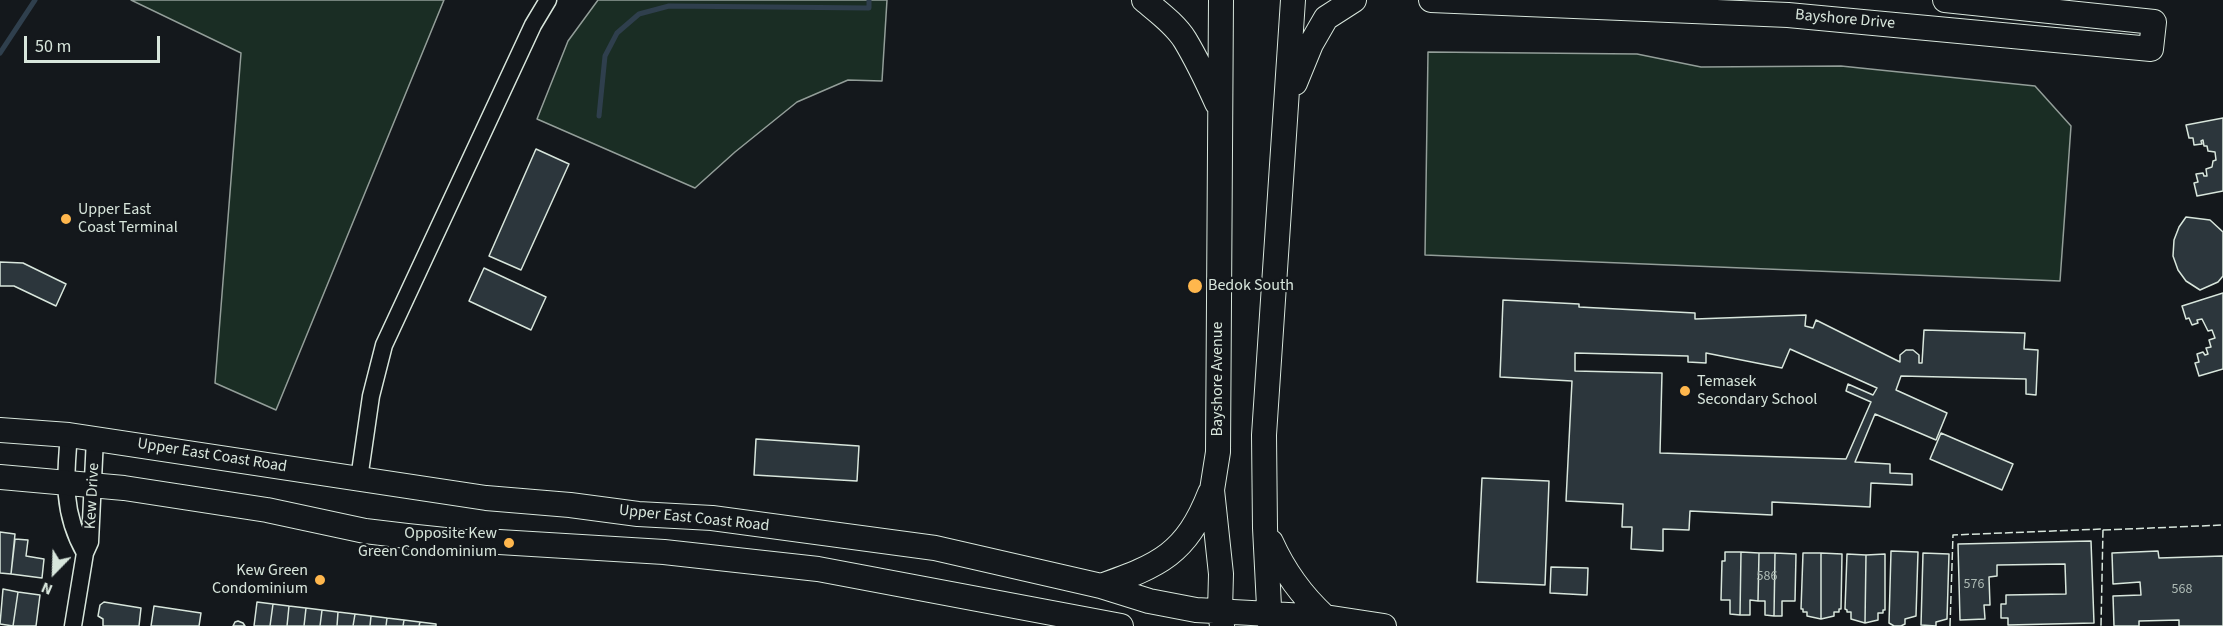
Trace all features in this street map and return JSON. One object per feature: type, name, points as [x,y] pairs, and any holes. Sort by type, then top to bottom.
[{"type":"main road","name":"Bayshore Avenue","points":[[1144,0],[1163,16],[1184,39],[1200,65],[1220,111]]},
{"type":"main road","name":"Bayshore Avenue","points":[[1221,0],[1218,452],[1212,490],[1221,574],[1221,619]]},
{"type":"main road","points":[[1269,620],[1264,435],[1293,0]]},
{"type":"main road","points":[[1285,123],[1298,73],[1326,18],[1354,0]]},
{"type":"main road","name":"Bayshore Drive","points":[[1431,0],[1788,15],[2151,48],[2154,22],[2127,19]]},
{"type":"main road","points":[[1945,0],[2127,19],[2124,46]]},
{"type":"main road","name":"Upper East Coast Road","points":[[0,430],[95,438],[486,498],[570,505],[638,514],[712,518],[935,548],[1101,586],[1149,601],[1196,610],[1221,619],[1269,620],[1325,617],[1383,626]]},
{"type":"main road","points":[[0,477],[124,488],[267,510],[375,532],[464,542],[664,552],[818,569],[1121,626]]},
{"type":"main road","points":[[1101,586],[1139,573],[1173,552],[1188,537],[1200,519],[1212,490]]},
{"type":"main road","points":[[1265,528],[1285,571],[1325,617]]},
{"type":"street","points":[[358,479],[371,396],[384,345],[533,25],[548,0]]},
{"type":"street","name":"Kew Drive","points":[[69,435],[64,484],[73,530],[85,553]]},
{"type":"street","name":"Kew Drive","points":[[73,626],[85,553],[90,542],[95,438]]},
{"type":"green space","points":[[131,0],[444,0],[276,410],[215,383],[241,53]]},
{"type":"green space","points":[[598,0],[887,0],[882,81],[848,80],[797,102],[695,188],[537,119],[568,41]]},
{"type":"green space","points":[[1428,52],[1637,54],[1701,67],[1841,66],[2035,86],[2071,126],[2060,281],[1425,255]]},
{"type":"building","points":[[2223,118],[2223,191],[2197,196],[2194,183],[2198,182],[2196,174],[2203,173],[2207,176],[2206,169],[2212,167],[2213,161],[2216,160],[2215,152],[2208,151],[2203,140],[2202,144],[2194,145],[2193,138],[2189,138],[2186,125]]},
{"type":"building","points":[[536,149],[569,164],[521,270],[489,256]]},
{"type":"building","points":[[2186,217],[2210,220],[2223,232],[2223,276],[2218,282],[2200,290],[2186,281],[2178,270],[2173,256],[2174,240]]},
{"type":"building","points":[[0,262],[23,263],[66,284],[56,306],[14,286],[0,286]]},
{"type":"building","points":[[484,268],[546,297],[531,330],[469,301]]},
{"type":"building","points":[[2223,293],[2223,369],[2199,376],[2195,363],[2199,362],[2197,354],[2203,352],[2205,355],[2208,354],[2206,348],[2211,347],[2209,340],[2215,338],[2212,330],[2208,331],[2202,319],[2192,325],[2189,318],[2186,319],[2182,306]]},
{"type":"building","points":[[1503,300],[1579,304],[1579,307],[1695,313],[1695,319],[1806,315],[1805,326],[1813,328],[1816,320],[1900,362],[1900,355],[1906,350],[1913,350],[1919,355],[1919,363],[1922,363],[1924,330],[2025,333],[2024,349],[2038,350],[2036,395],[2026,394],[2026,379],[1901,376],[1896,390],[1947,413],[1936,440],[1875,414],[1855,462],[1890,464],[1890,473],[1912,474],[1912,485],[1871,483],[1870,507],[1772,502],[1772,515],[1690,511],[1689,530],[1663,529],[1663,551],[1631,549],[1632,527],[1622,527],[1623,504],[1566,501],[1572,381],[1500,377]],"holes":[[[1790,349],[1877,388],[1873,395],[1848,384],[1846,391],[1871,402],[1846,459],[1660,453],[1662,373],[1575,371],[1575,353],[1688,356],[1688,362],[1706,363],[1706,353],[1782,368]]]},
{"type":"building","points":[[1941,433],[2013,464],[2002,490],[1930,459]]},
{"type":"building","points":[[756,439],[859,446],[857,481],[754,475]]},
{"type":"building","points":[[1482,478],[1549,481],[1545,585],[1477,582]]},
{"type":"building","points":[[0,532],[15,534],[11,574],[0,573]]},
{"type":"building","points":[[15,539],[28,540],[26,556],[44,559],[42,578],[11,574]]},
{"type":"building","points":[[2091,541],[2094,623],[2008,625],[2008,618],[2001,618],[2001,604],[2006,604],[2006,595],[2066,594],[2065,564],[1997,565],[1997,576],[1989,577],[1990,605],[1984,605],[1985,619],[1960,620],[1958,544]]},
{"type":"building","points":[[1891,551],[1918,552],[1916,616],[1905,619],[1905,624],[1901,626],[1889,623]]},
{"type":"building","points":[[2158,551],[2159,558],[2223,556],[2223,626],[2179,626],[2179,620],[2139,621],[2139,626],[2114,626],[2113,596],[2141,595],[2140,582],[2113,584],[2112,553]]},
{"type":"building","points":[[1725,552],[1741,552],[1740,615],[1730,614],[1730,600],[1721,600],[1722,561],[1725,561]]},
{"type":"building","points":[[1741,552],[1759,553],[1758,601],[1750,600],[1750,615],[1740,615]]},
{"type":"building","points":[[1759,553],[1775,553],[1774,616],[1765,615],[1765,601],[1758,601]]},
{"type":"building","points":[[1775,553],[1796,554],[1795,601],[1782,601],[1782,616],[1774,616]]},
{"type":"building","points":[[1803,553],[1821,553],[1821,619],[1807,616],[1807,612],[1801,609]]},
{"type":"building","points":[[1821,553],[1842,554],[1841,609],[1839,612],[1834,612],[1834,616],[1821,619]]},
{"type":"building","points":[[1923,553],[1949,554],[1947,619],[1936,622],[1936,626],[1921,625]]},
{"type":"building","points":[[1847,554],[1866,555],[1865,623],[1851,619],[1851,612],[1845,609]]},
{"type":"building","points":[[1885,554],[1885,610],[1883,613],[1878,613],[1878,620],[1865,623],[1866,555]]},
{"type":"building","points":[[1551,567],[1588,568],[1587,595],[1550,593]]},
{"type":"building","points":[[3,589],[18,592],[13,626],[0,624]]},
{"type":"building","points":[[18,592],[40,595],[36,626],[13,626]]},
{"type":"building","points":[[104,602],[141,608],[139,626],[103,626],[103,619],[98,616],[100,605]]},
{"type":"building","points":[[257,602],[273,604],[270,626],[254,626]]},
{"type":"building","points":[[273,604],[289,606],[287,626],[270,626]]},
{"type":"building","points":[[154,606],[201,613],[199,626],[151,626]]},
{"type":"building","points":[[289,606],[306,608],[304,626],[287,626]]},
{"type":"building","points":[[306,608],[322,610],[320,626],[304,626]]},
{"type":"building","points":[[322,610],[338,612],[337,626],[320,626]]},
{"type":"building","points":[[338,612],[355,614],[353,626],[337,626]]},
{"type":"building","points":[[355,614],[371,616],[370,626],[353,626]]},
{"type":"building","points":[[371,616],[387,618],[386,626],[370,626]]},
{"type":"building","points":[[387,618],[404,620],[403,626],[386,626]]},
{"type":"building","points":[[404,620],[420,622],[419,626],[403,626]]},
{"type":"building","points":[[238,621],[243,623],[245,626],[233,626]]},
{"type":"building","points":[[420,622],[436,624],[436,626],[419,626]]},
{"type":"waterway","points":[[0,53],[35,0]]},
{"type":"waterway","points":[[599,116],[605,56],[617,33],[639,14],[669,6],[869,8],[869,0]]},
{"type":"fence","points":[[2103,530],[2223,525]]},
{"type":"fence","points":[[1950,626],[1953,535],[2103,529],[2101,626]]},
{"type":"place","name":"Upper East Coast Terminal","points":[[66,219]]},
{"type":"place","name":"Bedok South","points":[[1195,286]]},
{"type":"place","name":"Temasek Secondary School","points":[[1685,391]]},
{"type":"place","name":"Opposite Kew Green Condominium","points":[[509,543]]},
{"type":"place","name":"Kew Green Condominium","points":[[320,580]]}]
